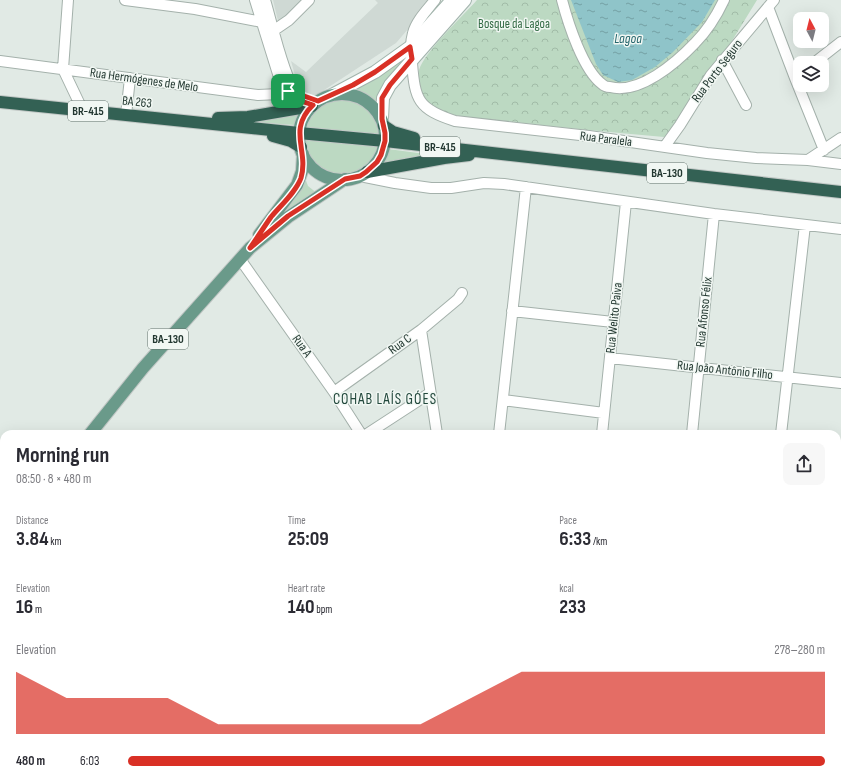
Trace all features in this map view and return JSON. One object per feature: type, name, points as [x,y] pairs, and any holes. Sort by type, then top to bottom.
[{"type":"highway","name":"BA 263","points":[[0,102],[177,120]]},
{"type":"highway","points":[[177,120],[248,117],[314,104]]},
{"type":"highway","points":[[177,120],[274,136],[291,141],[302,151]]},
{"type":"highway","name":"BR-415","points":[[177,120],[494,152]]},
{"type":"highway","points":[[383,122],[393,132],[408,137],[494,152]]},
{"type":"highway","points":[[363,174],[444,158],[494,152]]},
{"type":"highway","name":"BA-130","points":[[494,152],[841,192]]},
{"type":"main road","points":[[250,248],[297,185],[302,171],[302,151],[299,133],[303,118],[314,104],[375,72],[410,47],[452,0]]},
{"type":"main road","points":[[302,151],[311,167],[324,175],[338,179],[345,179],[363,174],[377,162],[381,155],[385,141],[382,98],[385,92],[412,59],[465,0]]},
{"type":"main road","points":[[332,95],[347,94],[361,98],[373,106],[383,122]]},
{"type":"main road","name":"BA-130","points":[[93,430],[143,368],[250,248],[288,216],[345,179]]},
{"type":"street","points":[[68,0],[63,70],[83,111]]},
{"type":"street","points":[[125,0],[195,9],[262,22]]},
{"type":"street","points":[[255,0],[262,22],[270,33],[284,66],[290,90],[304,96],[314,104]]},
{"type":"street","points":[[265,0],[270,33]]},
{"type":"street","points":[[270,33],[289,20],[309,0]]},
{"type":"street","points":[[410,47],[413,32],[417,23],[435,0]]},
{"type":"street","points":[[562,0],[582,55],[592,75],[603,86],[616,89],[629,88],[639,85],[668,68],[696,42],[724,0]]},
{"type":"street","points":[[771,4],[793,65]]},
{"type":"street","name":"Rua Porto Seguro","points":[[666,146],[706,82],[722,60],[771,4]]},
{"type":"street","points":[[823,56],[841,42]]},
{"type":"street","name":"Rua Paralela","points":[[410,47],[416,93],[421,102],[429,110],[455,121],[666,146],[707,153],[756,158],[808,160],[841,164]]},
{"type":"street","points":[[722,60],[746,105]]},
{"type":"street","name":"Rua Hermógenes de Melo","points":[[0,61],[258,95],[270,95],[290,90]]},
{"type":"street","points":[[126,115],[130,78]]},
{"type":"street","points":[[803,92],[824,150]]},
{"type":"street","points":[[808,160],[841,138]]},
{"type":"street","points":[[363,174],[395,183],[431,188],[451,188],[484,183],[526,187],[714,214],[841,228]]},
{"type":"street","points":[[499,430],[526,187]]},
{"type":"street","name":"Rua Welito Paiva","points":[[602,430],[626,202]]},
{"type":"street","name":"Rua Afonso Félix","points":[[692,430],[714,214]]},
{"type":"street","points":[[781,430],[805,225]]},
{"type":"street","name":"Rua A","points":[[240,259],[334,392],[358,430]]},
{"type":"street","name":"Rua C","points":[[334,392],[420,330],[458,299],[462,293]]},
{"type":"street","points":[[512,311],[613,322]]},
{"type":"street","points":[[420,330],[436,430]]},
{"type":"street","name":"Rua João Antônio Filho","points":[[610,358],[841,383]]},
{"type":"street","points":[[374,430],[430,394]]},
{"type":"street","points":[[503,400],[604,413]]},
{"type":"shaded area","points":[[273,0],[311,0],[280,29]]},
{"type":"shaded area","points":[[375,0],[433,0],[396,43],[312,98],[298,86],[291,61],[306,72],[378,3]]},
{"type":"green space","name":"Bosque da Lagoa","points":[[477,0],[757,0],[675,134],[664,137],[466,117],[450,114],[431,105],[423,96],[419,87],[419,70],[436,44]]},
{"type":"green space","points":[[405,56],[408,59],[379,110],[365,98],[348,91]]},
{"type":"green space","points":[[343,99],[357,102],[368,110],[376,120],[380,134],[304,127],[309,115],[314,110],[330,101]]},
{"type":"green space","points":[[302,112],[294,125],[242,121]]},
{"type":"green space","points":[[302,139],[380,147],[375,157],[368,165],[359,171],[349,174],[338,174],[328,172],[318,167],[310,159],[306,152]]},
{"type":"green space","points":[[388,149],[433,155],[406,158],[379,164]]},
{"type":"green space","points":[[305,178],[308,186],[318,194],[275,222]]},
{"type":"water","name":"Lagoa","points":[[571,0],[715,0],[702,22],[673,52],[655,67],[632,80],[618,82],[603,75],[596,64]]},
{"type":"district","name":"COHAB LAÍS GÓES","points":[[385,399]]},
{"type":"route","points":[[410,47],[412,59],[390,85],[382,98],[382,119],[385,141],[384,148],[377,162],[360,176],[345,179],[288,216],[250,248],[297,185],[302,171],[303,154],[299,140],[300,126],[303,118],[313,105],[298,100],[288,91],[293,88],[298,93],[318,101],[353,85],[393,60],[410,47]]}]
